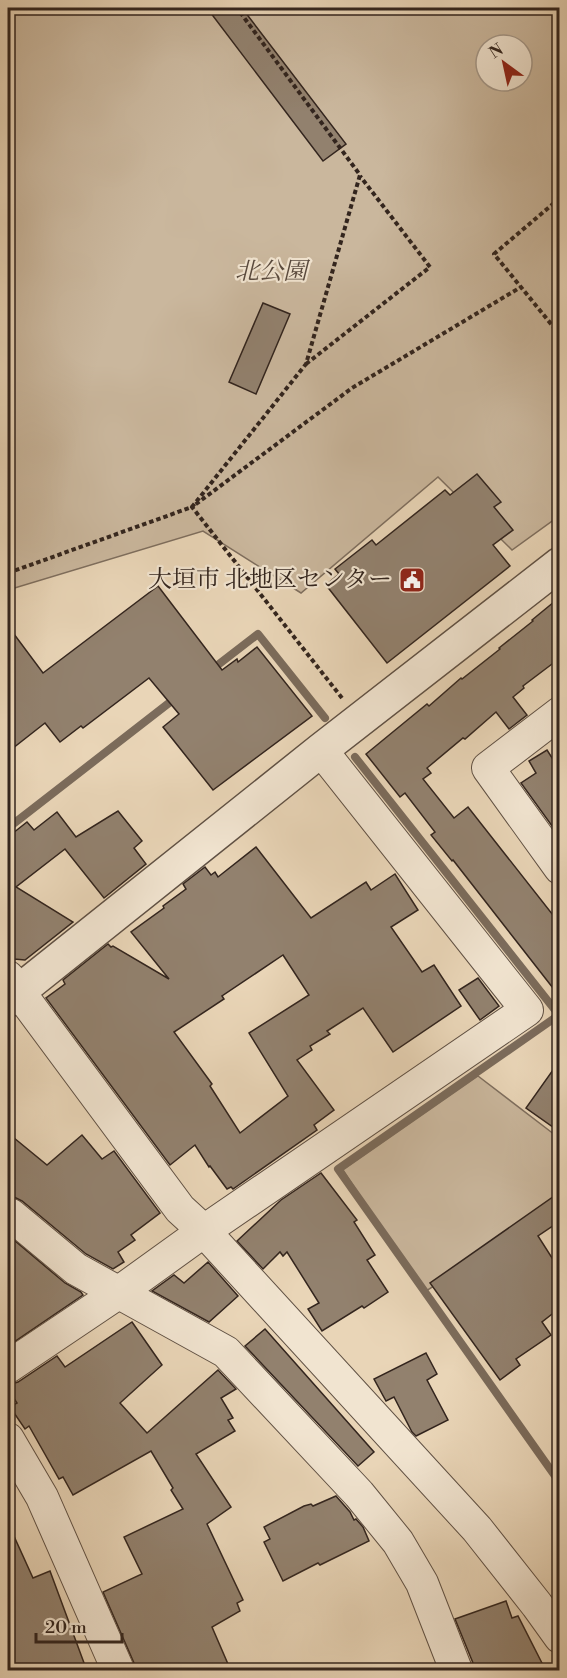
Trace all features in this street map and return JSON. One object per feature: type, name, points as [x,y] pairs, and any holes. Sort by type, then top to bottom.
[{"type":"street","points":[[560,564],[11,989],[180,1209],[204,1231],[477,1529],[560,1637]]},
{"type":"street","points":[[560,713],[488,768],[560,868]]},
{"type":"street","points":[[8,1367],[527,1010],[321,750]]},
{"type":"street","points":[[8,1214],[76,1269],[226,1352],[358,1494],[398,1542],[422,1583],[456,1671]]},
{"type":"street","points":[[8,1439],[42,1497],[118,1671]]},
{"type":"path","points":[[192,507],[306,364],[430,267],[237,8]]},
{"type":"path","points":[[306,364],[360,175]]},
{"type":"path","points":[[560,198],[494,254],[560,334]]},
{"type":"path","points":[[8,573],[192,507],[352,388],[521,287]]},
{"type":"path","points":[[192,507],[360,721]]},
{"type":"green space","name":"北公園","points":[[8,8],[559,8],[559,516],[512,550],[438,477],[301,593],[203,531],[8,590]]},
{"type":"green space","points":[[478,1076],[559,1138],[559,1206],[423,1293],[343,1170]]},
{"type":"building","points":[[207,8],[242,8],[346,144],[323,161]]},
{"type":"building","points":[[263,303],[290,314],[256,394],[229,382]]},
{"type":"building","name":"大垣市 北地区センター","points":[[477,474],[501,502],[494,507],[513,530],[493,545],[510,566],[387,663],[326,585],[339,574],[335,569],[372,540],[376,545],[445,490],[450,495]]},
{"type":"building","points":[[158,586],[222,670],[237,659],[238,662],[257,647],[312,716],[213,790],[163,727],[179,714],[149,678],[83,728],[81,726],[60,742],[45,723],[8,752],[8,626],[43,673]]},
{"type":"building","points":[[560,597],[560,658],[523,686],[524,688],[513,697],[527,715],[509,729],[496,712],[427,768],[431,773],[423,779],[454,818],[468,807],[560,924],[560,997],[431,835],[435,832],[405,793],[400,797],[366,754],[500,649]]},
{"type":"building","points":[[547,750],[554,761],[560,757],[560,837],[521,783],[536,773],[529,761]]},
{"type":"building","points":[[118,811],[142,841],[134,848],[146,864],[104,898],[65,849],[16,887],[73,922],[25,960],[14,959],[8,952],[8,837],[27,822],[34,830],[57,812],[76,837]]},
{"type":"building","points":[[256,847],[311,918],[366,882],[371,890],[395,874],[418,910],[391,927],[422,972],[434,965],[461,1006],[393,1052],[363,1008],[327,1031],[330,1034],[310,1046],[312,1050],[297,1060],[334,1110],[314,1125],[317,1130],[233,1189],[231,1187],[227,1189],[195,1145],[170,1165],[46,998],[65,984],[63,980],[108,944],[169,979],[131,932],[186,889],[183,884],[205,867],[211,875],[215,872],[218,877]],"holes":[[[283,955],[309,995],[249,1033],[288,1096],[240,1133],[210,1086],[212,1084],[174,1032],[224,999],[222,996]]]},
{"type":"building","points":[[478,978],[499,1006],[480,1020],[459,990]]},
{"type":"building","points":[[560,1060],[560,1132],[526,1108]]},
{"type":"building","points":[[8,1133],[47,1165],[82,1135],[102,1159],[114,1151],[160,1213],[131,1235],[135,1240],[118,1252],[124,1262],[113,1269],[86,1254],[22,1201],[8,1196]]},
{"type":"building","points":[[321,1173],[357,1220],[354,1222],[375,1255],[367,1260],[388,1292],[322,1331],[308,1309],[319,1303],[287,1252],[283,1256],[280,1252],[263,1269],[237,1241],[281,1200]]},
{"type":"building","points":[[560,1192],[560,1221],[538,1236],[554,1261],[556,1311],[542,1322],[551,1335],[516,1359],[520,1365],[500,1380],[430,1283]]},
{"type":"building","points":[[8,1235],[65,1283],[83,1295],[8,1346]]},
{"type":"building","points":[[208,1262],[238,1296],[209,1322],[152,1291],[174,1275],[184,1283]]},
{"type":"building","points":[[132,1322],[162,1365],[120,1403],[147,1433],[218,1370],[236,1389],[221,1398],[233,1418],[228,1420],[235,1431],[196,1454],[231,1507],[207,1524],[243,1600],[237,1603],[240,1611],[212,1627],[231,1671],[136,1671],[103,1592],[142,1574],[124,1537],[183,1509],[151,1451],[73,1495],[63,1477],[59,1479],[29,1426],[25,1429],[10,1407],[17,1403],[8,1385],[18,1382],[57,1356],[65,1367]]},
{"type":"building","points":[[265,1329],[374,1452],[358,1466],[245,1346]]},
{"type":"building","points":[[426,1353],[437,1374],[427,1380],[448,1420],[416,1436],[394,1397],[386,1401],[374,1379]]},
{"type":"building","points":[[336,1496],[354,1520],[356,1519],[363,1527],[369,1541],[283,1581],[264,1542],[270,1539],[264,1527],[304,1506],[311,1504],[313,1506]]},
{"type":"building","points":[[8,1523],[33,1578],[50,1571],[87,1671],[8,1671]]},
{"type":"building","points":[[506,1601],[512,1618],[518,1616],[546,1671],[474,1671],[473,1663],[455,1619]]},
{"type":"waterway","points":[[210,671],[258,634],[325,718]]},
{"type":"waterway","points":[[8,828],[178,696]]},
{"type":"waterway","points":[[355,757],[559,1015],[338,1169],[560,1483]]},
{"type":"place","name":"大垣市 北地区センター","points":[[412,580]]}]
